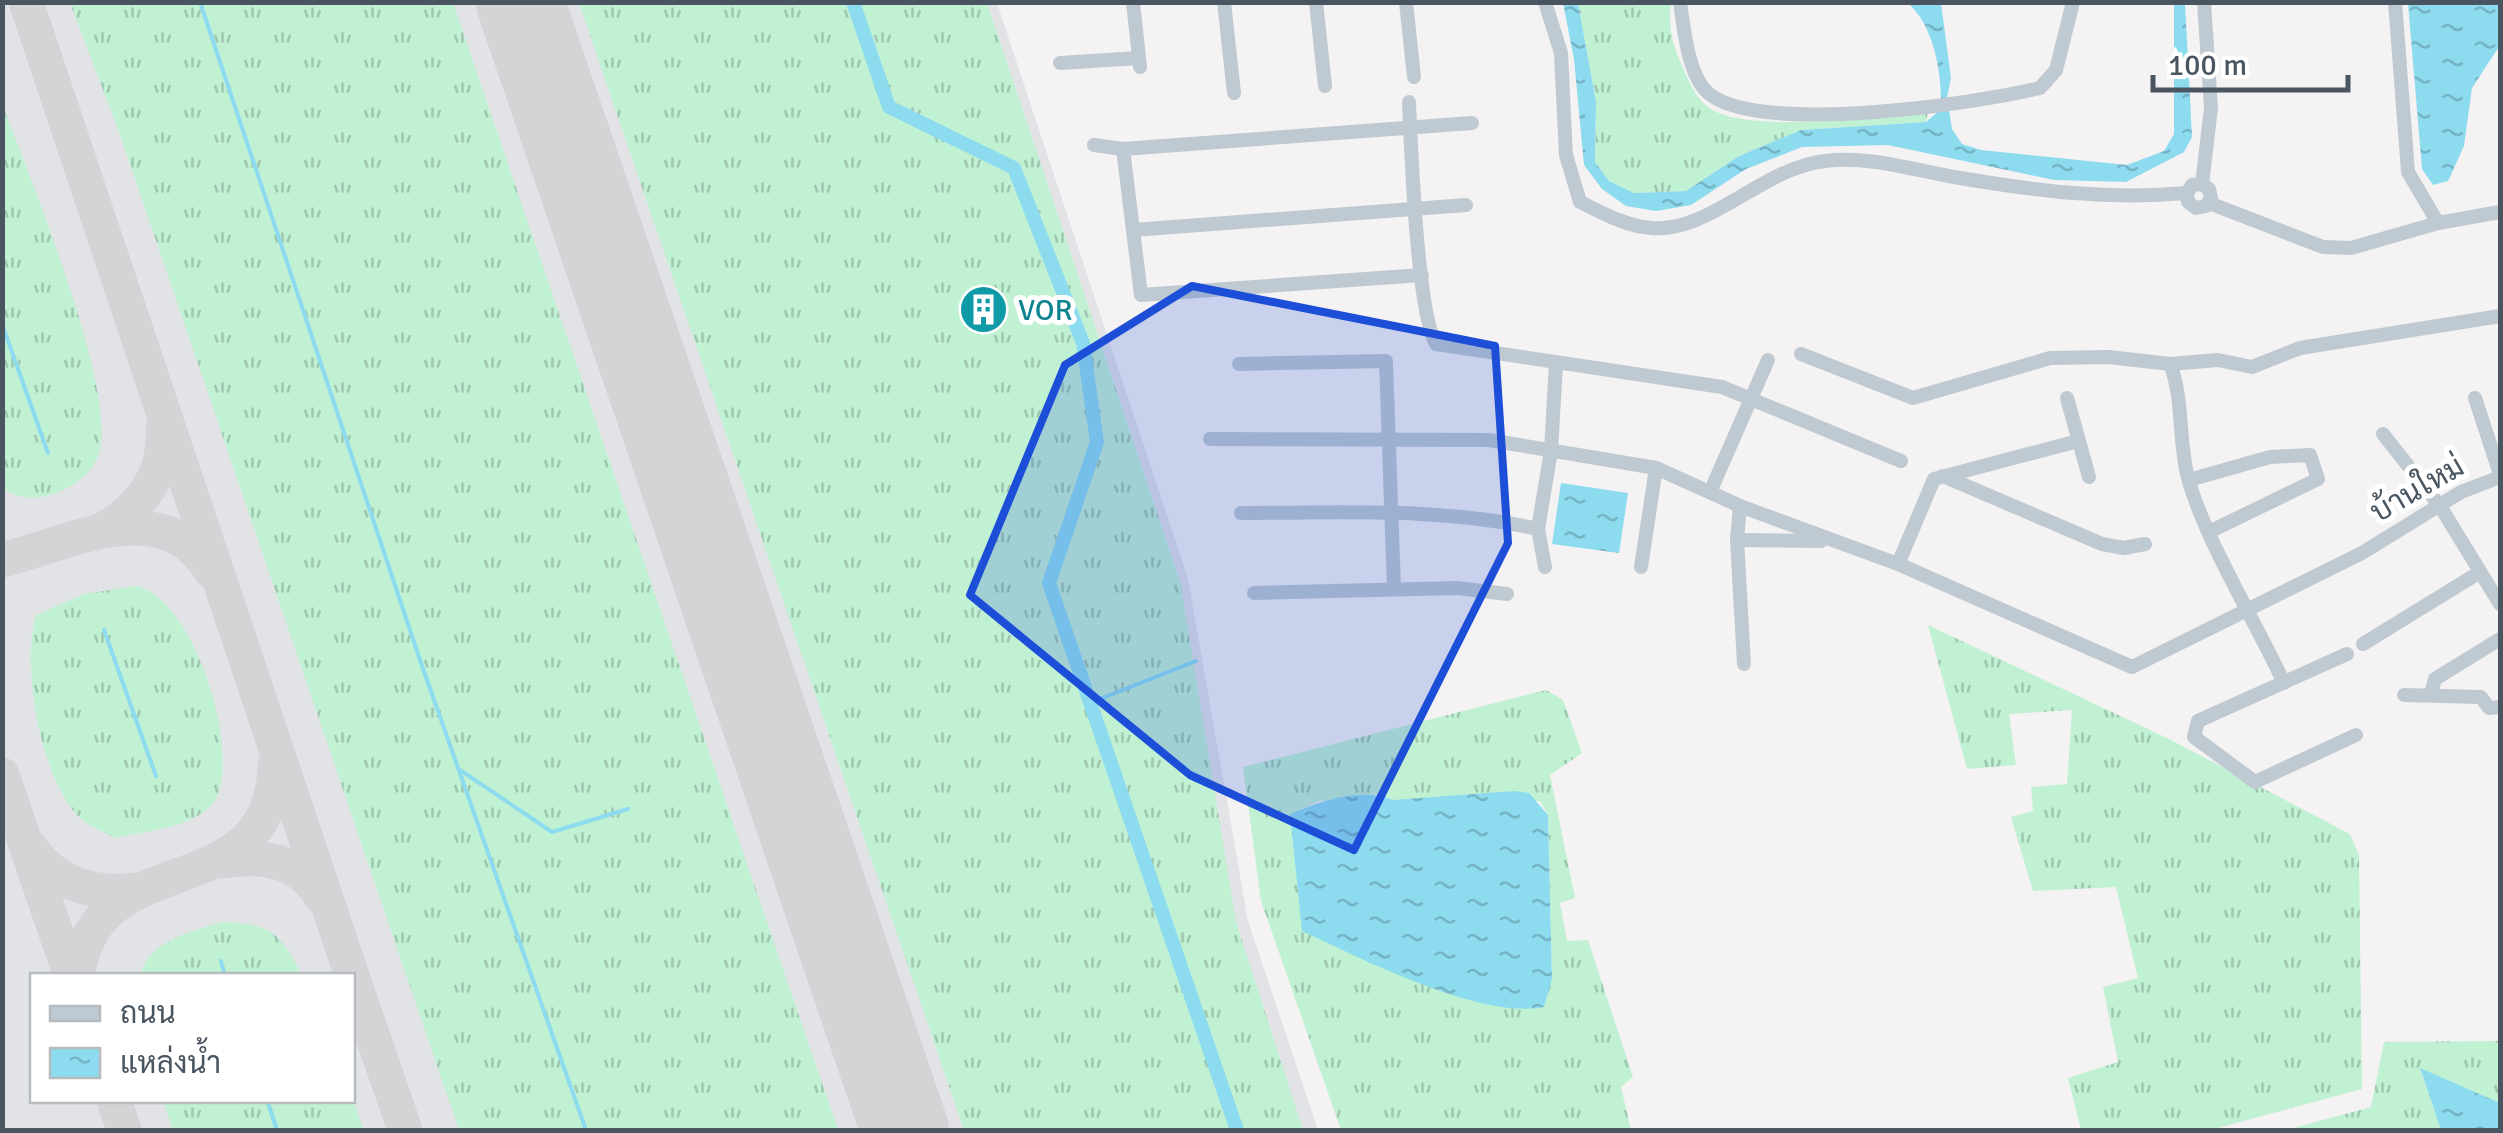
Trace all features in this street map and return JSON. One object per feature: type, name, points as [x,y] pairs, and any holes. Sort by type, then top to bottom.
[{"type":"street","points":[[1060,63],[1139,63],[1132,2]]},
{"type":"street","points":[[1224,2],[1234,94]]},
{"type":"street","points":[[1316,2],[1326,86]]},
{"type":"street","points":[[1406,2],[1414,77]]},
{"type":"street","points":[[1545,2],[1560,54],[1566,155],[1580,202],[1615,220],[1672,228],[1702,218],[1789,167],[1829,160],[1866,161],[2066,196],[2187,193]]},
{"type":"street","points":[[1680,2],[1692,64],[1709,94],[1745,111],[1826,114],[1958,101],[2040,88],[2056,70],[2073,2]]},
{"type":"street","points":[[2202,184],[2210,108],[2204,2]]},
{"type":"street","points":[[2396,2],[2408,172],[2438,223]]},
{"type":"street","points":[[1409,102],[1422,275],[1429,332],[1436,344],[1722,387],[1902,462]]},
{"type":"street","points":[[1094,144],[1123,150],[1472,123]]},
{"type":"street","points":[[1123,150],[1141,295],[1422,275]]},
{"type":"street","points":[[2209,203],[2210,189],[2202,184],[2192,185],[2187,193],[2188,202],[2196,208],[2209,203],[2324,247],[2351,248],[2438,223],[2500,212]]},
{"type":"street","points":[[1133,230],[1466,205]]},
{"type":"street","points":[[1800,354],[1913,398],[2050,358],[2109,357],[2170,364],[2218,360],[2252,366],[2300,348],[2500,316]]},
{"type":"street","points":[[1710,492],[1768,360]]},
{"type":"street","points":[[1239,364],[1386,361],[1394,588]]},
{"type":"street","points":[[1545,567],[1538,530],[1551,451],[1556,362]]},
{"type":"street","points":[[2170,364],[2176,381],[2178,432],[2189,480],[2284,682]]},
{"type":"street","points":[[2068,398],[2089,477]]},
{"type":"street","points":[[2475,398],[2500,476]]},
{"type":"street","points":[[2383,434],[2440,506],[2500,604]]},
{"type":"street","points":[[1210,439],[1390,436],[1489,440],[1656,468],[1740,506],[1898,564],[1934,479],[2078,442]]},
{"type":"street","points":[[2189,480],[2270,457],[2310,456],[2318,479],[2211,531]]},
{"type":"street","points":[[1642,567],[1656,468]]},
{"type":"street","points":[[1943,476],[2102,544],[2124,548],[2145,544]]},
{"type":"street","name":"บ้านใหม่","points":[[1898,564],[2132,667],[2362,553],[2471,487],[2500,476]]},
{"type":"street","points":[[1740,506],[1737,540],[1744,664]]},
{"type":"street","points":[[1240,514],[1484,517],[1538,530]]},
{"type":"street","points":[[1737,540],[1834,541]]},
{"type":"street","points":[[2363,644],[2480,572]]},
{"type":"street","points":[[1254,593],[1394,588],[1507,594]]},
{"type":"street","points":[[2431,694],[2436,678],[2500,639]]},
{"type":"street","points":[[2346,654],[2198,722],[2194,738],[2255,782],[2356,735]]},
{"type":"street","points":[[2404,695],[2481,696],[2489,708],[2500,707]]},
{"type":"highlighted area","points":[[1192,286],[1495,346],[1508,543],[1354,850],[1190,775],[970,595],[1065,365]]},
{"type":"shaded area","points":[[2,3],[997,3],[1188,579],[1248,921],[1318,1130],[3,1130]]},
{"type":"green space","points":[[70,3],[453,3],[838,1130],[459,1130],[118,129]]},
{"type":"green space","points":[[579,3],[987,3],[1180,581],[1236,922],[1303,1130],[964,1130]]},
{"type":"green space","points":[[1578,3],[1671,3],[1673,41],[1689,82],[1705,105],[1730,116],[1784,122],[1928,112],[1926,122],[1801,130],[1739,156],[1686,191],[1634,193],[1609,181],[1595,162],[1596,102]]},
{"type":"green space","points":[[3,106],[68,283],[96,384],[101,426],[98,456],[89,471],[67,488],[35,498],[3,489]]},
{"type":"green space","points":[[136,586],[157,596],[176,616],[192,643],[216,708],[223,771],[218,794],[200,814],[172,826],[114,838],[80,818],[54,777],[37,721],[32,637],[36,615],[84,594]]},
{"type":"green space","points":[[1928,625],[2169,739],[2350,834],[2359,855],[2362,1089],[2210,1130],[2081,1130],[2068,1078],[2118,1062],[2103,987],[2138,978],[2116,887],[2033,891],[2011,817],[2033,811],[2031,787],[2067,784],[2072,710],[2009,714],[2016,765],[1967,769]]},
{"type":"green space","points":[[1546,690],[1563,700],[1582,753],[1550,775],[1575,898],[1560,903],[1567,941],[1588,940],[1633,1077],[1621,1087],[1631,1130],[1341,1130],[1261,901],[1243,767]],"holes":[[[1378,794],[1393,800],[1540,801],[1548,815],[1552,979],[1290,814],[1319,801]]]},
{"type":"green space","points":[[222,922],[263,928],[280,940],[301,973],[141,973],[162,945]]},
{"type":"green space","points":[[2500,1041],[2500,1103],[2420,1069],[2441,1130],[2286,1130],[2371,1107],[2384,1042]]},
{"type":"green space","points":[[164,1103],[354,1103],[364,1130],[173,1130]]},
{"type":"water","points":[[1563,3],[1578,3],[1596,102],[1595,162],[1609,181],[1634,193],[1686,191],[1739,156],[1801,130],[1926,122],[1941,109],[1938,67],[1925,25],[1908,3],[1941,3],[1951,78],[1947,98],[1952,129],[1962,144],[1981,150],[2127,165],[2164,151],[2174,134],[2174,3],[2185,3],[2192,137],[2184,152],[2126,182],[2054,180],[1888,145],[1802,147],[1746,169],[1691,205],[1656,211],[1626,206],[1602,189],[1584,165],[1574,59]]},
{"type":"water","points":[[2408,3],[2500,3],[2500,45],[2472,88],[2464,146],[2448,181],[2433,185],[2422,169]]},
{"type":"water","points":[[1561,483],[1628,493],[1619,553],[1552,544]]},
{"type":"water","points":[[1529,793],[1548,815],[1552,979],[1544,1007],[1518,1009],[1455,996],[1302,931],[1290,814],[1355,795],[1393,800]]},
{"type":"water","points":[[2420,1068],[2500,1103],[2500,1130],[2441,1130]]},
{"type":"waterway","points":[[200,2],[421,663],[586,1130]]},
{"type":"waterway","points":[[853,2],[889,107],[1014,168],[1083,343],[1097,442],[1049,583],[1237,1130]]},
{"type":"waterway","points":[[2,324],[48,453]]},
{"type":"waterway","points":[[104,630],[156,776]]},
{"type":"waterway","points":[[1090,703],[1196,661]]},
{"type":"waterway","points":[[460,770],[552,832],[628,809]]},
{"type":"waterway","points":[[221,961],[224,973]]},
{"type":"waterway","points":[[268,1103],[277,1130]]},
{"type":"taxiway","points":[[26,2],[351,973]]},
{"type":"taxiway","points":[[104,529],[130,510],[149,488],[160,461],[163,429]]},
{"type":"taxiway","points":[[2,560],[85,535],[142,528],[168,534],[191,547],[211,571]]},
{"type":"taxiway","points":[[79,973],[90,934],[114,906],[146,888],[215,861],[245,841],[266,811],[275,765]]},
{"type":"taxiway","points":[[2,775],[70,973]]},
{"type":"taxiway","points":[[30,847],[51,870],[77,885],[105,891],[137,890]]},
{"type":"taxiway","points":[[222,861],[264,860],[290,867],[302,874],[321,897]]},
{"type":"taxiway","points":[[355,985],[405,1130]]},
{"type":"taxiway","points":[[115,1103],[124,1130]]},
{"type":"runway","points":[[520,2],[905,1130]]},
{"type":"place","name":"VOR","points":[[983,310]]}]
